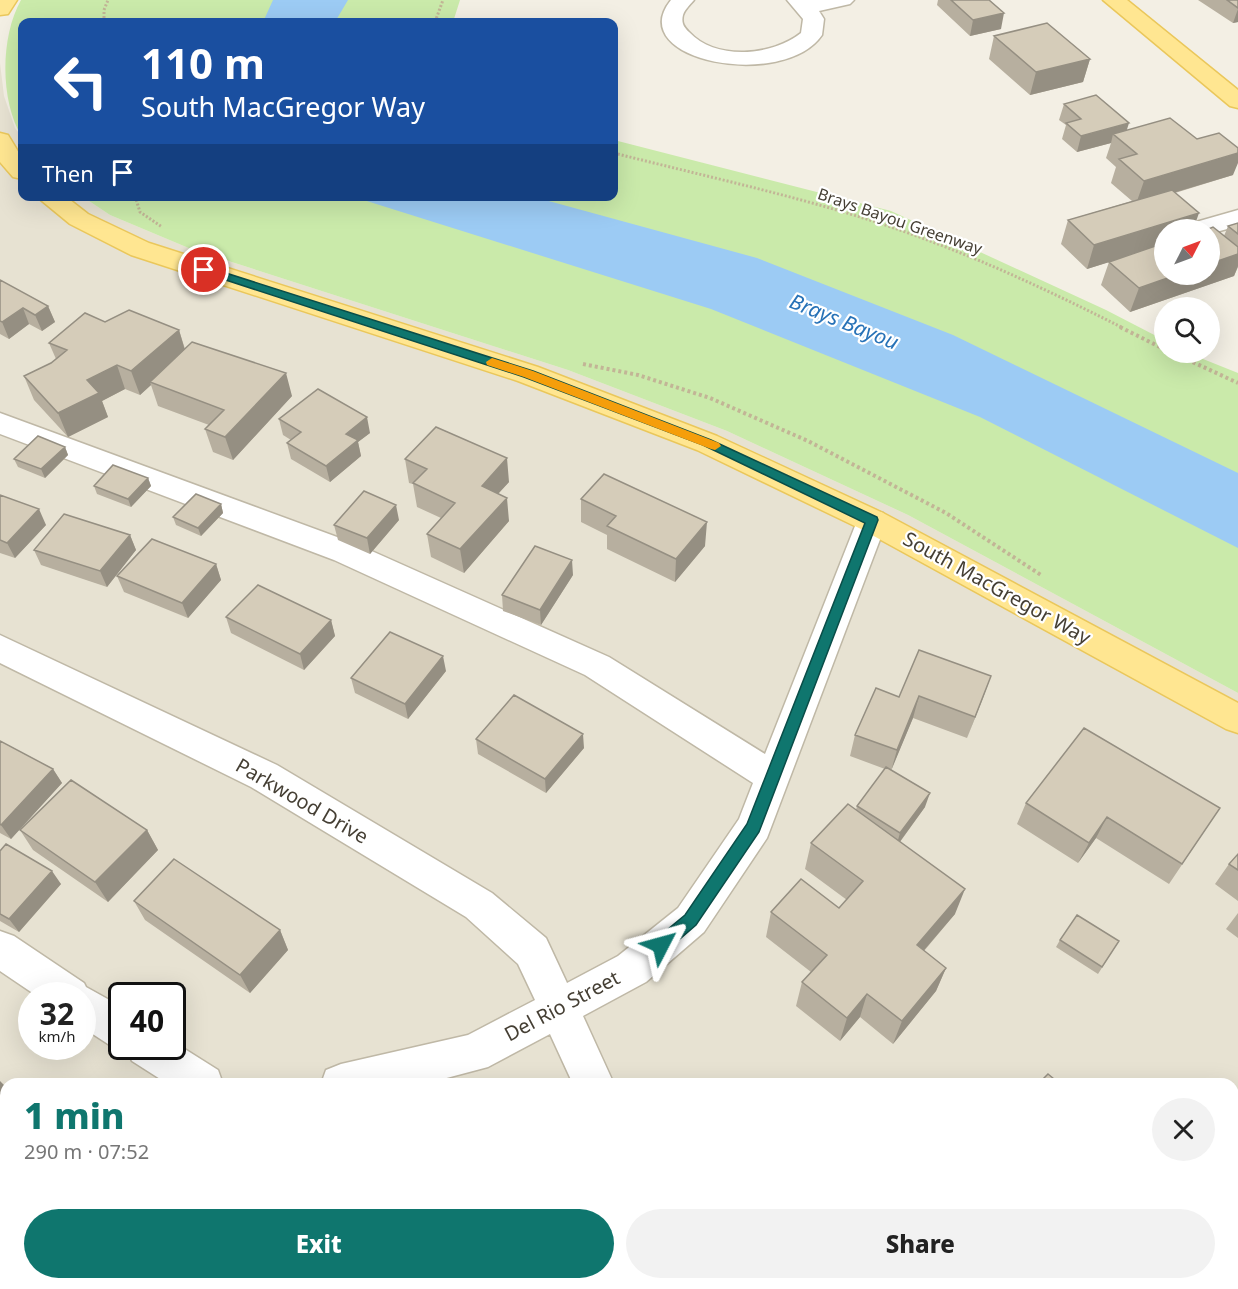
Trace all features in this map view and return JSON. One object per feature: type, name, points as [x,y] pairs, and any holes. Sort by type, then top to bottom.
[{"type":"main road","points":[[0,9],[6,0]]},
{"type":"main road","points":[[1114,0],[1238,101]]},
{"type":"main road","points":[[0,140],[9,158],[18,168]]},
{"type":"main road","name":"South MacGregor Way","points":[[55,201],[79,219],[140,249],[528,374],[707,442],[872,520],[1238,719]]},
{"type":"street","points":[[683,0],[672,12],[671,23],[676,34],[688,45],[706,53],[728,58],[752,59],[793,50],[807,41],[814,30],[814,19],[802,4]]},
{"type":"street","points":[[802,4],[843,0]]},
{"type":"street","points":[[1220,223],[1238,218]]},
{"type":"street","points":[[0,423],[345,552],[597,666],[773,777]]},
{"type":"street","name":"Del Rio Street","points":[[367,1078],[474,1053],[632,969],[691,920],[754,827],[872,520]]},
{"type":"street","name":"Parkwood Drive","points":[[0,648],[264,776],[479,905],[532,951],[591,1078]]},
{"type":"street","points":[[0,950],[49,982]]},
{"type":"street","points":[[166,1060],[194,1078]]},
{"type":"path","points":[[104,18],[108,0]]},
{"type":"path","points":[[436,18],[443,0]]},
{"type":"path","name":"Brays Bayou Greenway","points":[[618,154],[802,200],[943,245],[1043,287],[1154,345]]},
{"type":"path","points":[[1195,363],[1238,383]]},
{"type":"shaded area","points":[[0,63],[4,96],[18,132],[18,201],[89,201],[110,215],[191,249],[568,370],[727,431],[908,515],[1238,693],[1238,1078],[0,1078]]},
{"type":"green space","points":[[21,0],[460,0],[454,18],[18,18],[18,129],[6,88],[5,69],[9,32]]},
{"type":"green space","points":[[618,141],[891,211],[1106,310],[1154,335],[1154,363],[1213,363],[1238,373],[1238,693],[908,515],[727,431],[568,370],[191,249],[110,215],[89,201],[618,201]]},
{"type":"water","points":[[273,0],[348,0],[337,18],[265,18]]},
{"type":"water","name":"Brays Bayou","points":[[367,201],[549,201],[757,258],[953,335],[1238,473],[1238,548],[980,417],[711,309]]},
{"type":"building","points":[[951,0],[989,0],[1004,13],[973,20]]},
{"type":"building","points":[[1227,0],[1238,0],[1238,8]]},
{"type":"building","points":[[1047,23],[1090,59],[1036,72],[994,36]]},
{"type":"building","points":[[1096,95],[1129,123],[1081,136],[1066,123],[1081,119],[1064,104]]},
{"type":"building","points":[[1170,118],[1197,139],[1219,133],[1238,148],[1238,153],[1144,181],[1119,159],[1137,154],[1113,134]]},
{"type":"building","points":[[1172,190],[1199,213],[1179,219],[1154,219],[1154,227],[1094,245],[1068,220]]},
{"type":"building","points":[[1238,223],[1238,234],[1228,226]]},
{"type":"building","points":[[1220,233],[1238,247],[1238,254],[1220,260]]},
{"type":"building","points":[[1154,246],[1154,283],[1139,288],[1109,262]]},
{"type":"building","points":[[0,280],[48,306],[35,315],[23,308],[2,322],[0,321]]},
{"type":"building","points":[[129,310],[179,330],[131,371],[117,365],[87,380],[99,393],[58,413],[24,376],[51,363],[67,350],[49,343],[85,313],[105,322]]},
{"type":"building","points":[[192,342],[286,373],[225,437],[205,429],[224,410],[150,382]]},
{"type":"building","points":[[318,389],[367,417],[346,434],[358,440],[326,466],[287,443],[301,432],[279,419]]},
{"type":"building","points":[[436,427],[507,458],[482,486],[507,498],[460,549],[427,534],[455,503],[413,483],[427,469],[405,459]]},
{"type":"building","points":[[38,436],[65,447],[41,469],[14,459]]},
{"type":"building","points":[[113,465],[148,478],[128,499],[94,486]]},
{"type":"building","points":[[604,474],[707,522],[676,559],[607,526],[616,516],[581,499]]},
{"type":"building","points":[[364,491],[396,505],[367,538],[334,525]]},
{"type":"building","points":[[196,494],[221,504],[198,528],[173,517]]},
{"type":"building","points":[[0,495],[39,509],[7,543],[0,540]]},
{"type":"building","points":[[64,514],[130,535],[100,571],[34,550]]},
{"type":"building","points":[[152,539],[216,564],[182,603],[117,576]]},
{"type":"building","points":[[535,546],[572,560],[540,610],[502,595]]},
{"type":"building","points":[[258,585],[331,620],[300,654],[226,617]]},
{"type":"building","points":[[390,632],[443,656],[405,704],[351,678]]},
{"type":"building","points":[[919,650],[991,676],[975,717],[919,696],[897,750],[855,735],[876,688],[899,697]]},
{"type":"building","points":[[514,695],[583,734],[545,779],[476,739]]},
{"type":"building","points":[[1084,728],[1220,808],[1182,864],[1107,817],[1089,843],[1026,803]]},
{"type":"building","points":[[0,741],[53,769],[1,825],[0,824]]},
{"type":"building","points":[[886,767],[930,793],[900,833],[857,806]]},
{"type":"building","points":[[71,780],[147,830],[95,882],[20,830]]},
{"type":"building","points":[[848,804],[965,889],[917,945],[946,968],[902,1021],[867,994],[847,1018],[802,982],[827,955],[771,912],[801,879],[839,908],[863,881],[811,843]]},
{"type":"building","points":[[6,844],[52,871],[9,919],[0,914],[0,851]]},
{"type":"building","points":[[1238,854],[1238,870],[1229,864]]},
{"type":"building","points":[[174,859],[280,930],[240,975],[134,901]]},
{"type":"building","points":[[1077,915],[1119,941],[1102,967],[1060,940]]},
{"type":"slow traffic","points":[[492,362],[715,446]]},
{"type":"route","points":[[204,270],[528,374],[707,442],[872,520],[754,827],[691,920],[661,945]]}]
